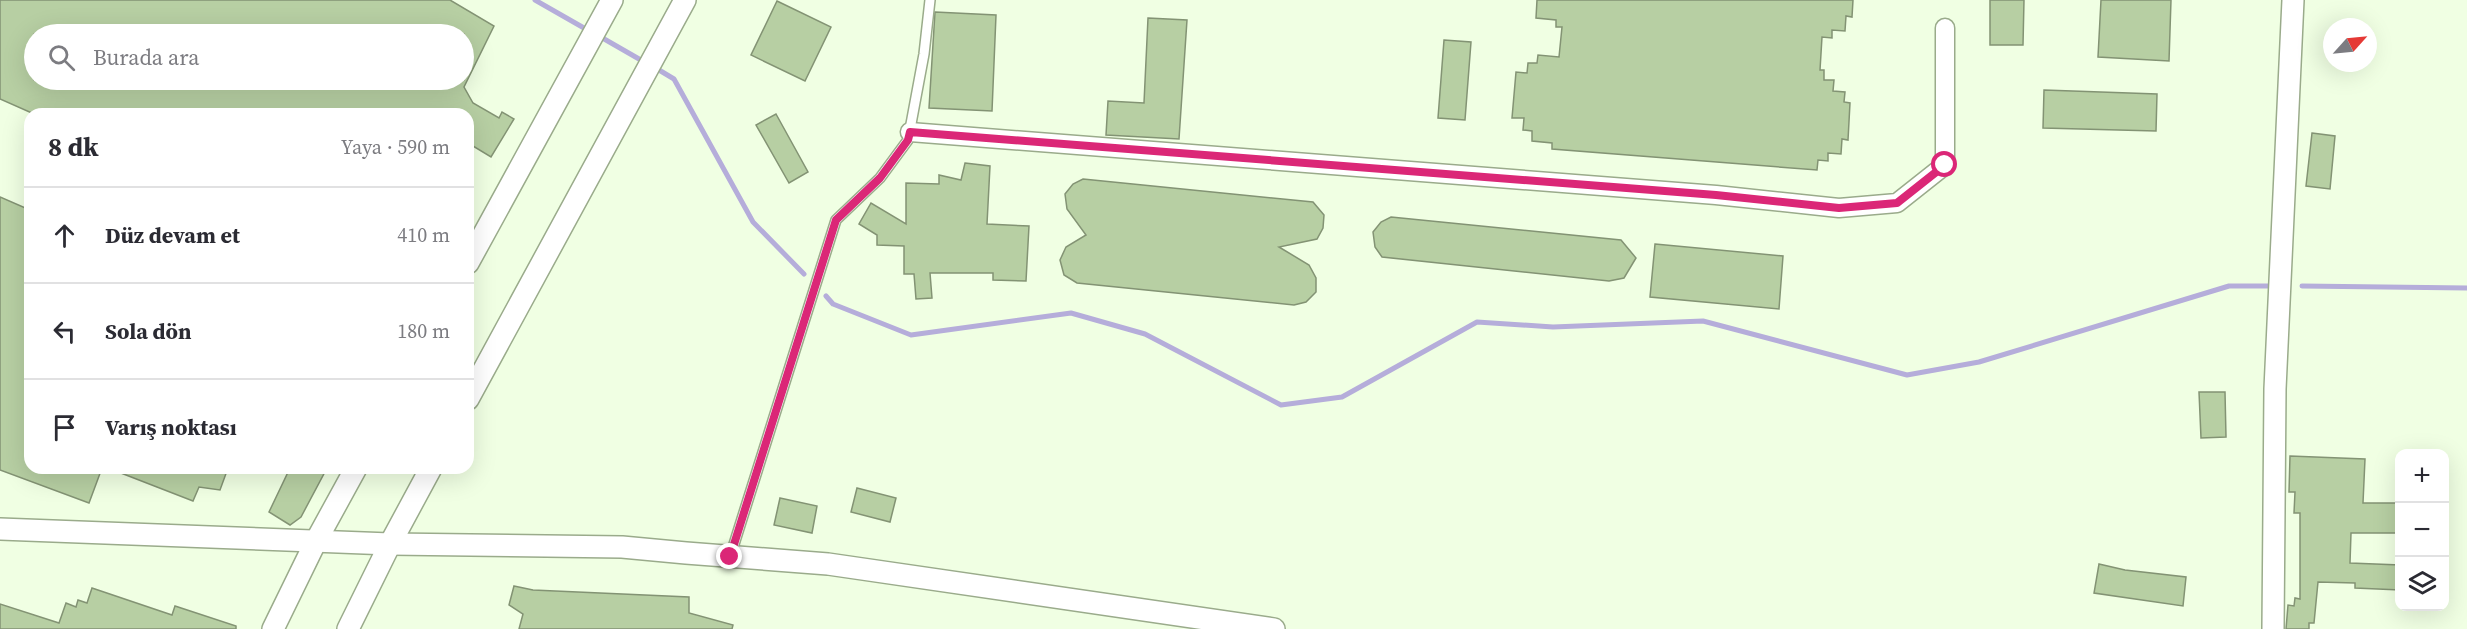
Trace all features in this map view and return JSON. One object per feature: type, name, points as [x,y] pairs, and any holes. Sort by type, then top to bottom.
[{"type":"street","points":[[474,252],[612,0]]},
{"type":"street","points":[[474,388],[685,0]]},
{"type":"street","points":[[2273,629],[2275,389],[2293,0]]},
{"type":"street","points":[[910,132],[1716,195],[1839,208],[1897,203],[1945,165],[1945,28]]},
{"type":"street","points":[[273,629],[316,541],[353,474]]},
{"type":"street","points":[[348,629],[428,474]]},
{"type":"street","points":[[0,529],[390,544],[622,548],[828,564],[1274,629]]},
{"type":"lane","points":[[730,557],[836,220],[880,178],[908,140],[924,54],[930,0]]},
{"type":"building","points":[[0,0],[450,0],[494,26],[474,67],[474,24],[24,24],[24,90],[466,90],[473,103],[499,118],[502,112],[514,119],[491,157],[474,147],[474,108],[24,110],[0,99]]},
{"type":"building","points":[[1537,0],[1853,0],[1852,17],[1846,16],[1845,31],[1832,30],[1832,38],[1822,37],[1820,70],[1824,70],[1824,80],[1834,80],[1833,91],[1845,92],[1844,102],[1850,103],[1848,140],[1842,139],[1841,154],[1828,153],[1828,161],[1818,160],[1817,170],[1552,149],[1552,143],[1532,141],[1532,131],[1523,130],[1524,118],[1512,118],[1516,72],[1527,73],[1528,63],[1537,63],[1538,55],[1559,57],[1562,27],[1556,27],[1556,20],[1536,18]]},
{"type":"building","points":[[1990,0],[2024,0],[2023,45],[1990,45]]},
{"type":"building","points":[[2101,0],[2171,0],[2169,61],[2098,57]]},
{"type":"building","points":[[777,1],[831,27],[805,81],[751,55]]},
{"type":"building","points":[[935,12],[996,15],[992,111],[929,108]]},
{"type":"building","points":[[1148,18],[1187,20],[1179,139],[1106,135],[1108,101],[1144,103]]},
{"type":"building","points":[[1444,40],[1471,42],[1465,120],[1438,118]]},
{"type":"building","points":[[2044,90],[2157,94],[2156,131],[2043,128]]},
{"type":"building","points":[[776,114],[808,172],[789,183],[756,125]]},
{"type":"building","points":[[2312,133],[2335,136],[2330,189],[2306,186]]},
{"type":"building","points":[[965,163],[990,166],[987,224],[1029,226],[1026,281],[993,280],[993,273],[930,273],[932,298],[916,299],[914,274],[904,274],[904,246],[877,245],[877,235],[859,224],[871,203],[906,224],[906,183],[939,184],[939,175],[961,180]]},
{"type":"building","points":[[1083,179],[1313,202],[1324,215],[1323,228],[1317,239],[1279,247],[1309,265],[1316,278],[1316,292],[1306,302],[1294,305],[1077,283],[1064,275],[1060,260],[1066,247],[1086,235],[1067,209],[1065,194],[1073,184]]},
{"type":"building","points":[[0,197],[24,207],[24,474],[100,474],[89,503],[0,470]]},
{"type":"building","points":[[1391,217],[1621,240],[1636,258],[1624,278],[1609,281],[1382,257],[1375,247],[1373,232],[1381,222]]},
{"type":"building","points":[[1655,244],[1783,256],[1779,309],[1650,297]]},
{"type":"building","points":[[2199,392],[2225,392],[2226,437],[2201,438]]},
{"type":"building","points":[[2290,456],[2365,459],[2363,503],[2395,503],[2395,533],[2351,533],[2350,563],[2395,565],[2395,590],[2355,588],[2355,583],[2318,582],[2314,623],[2309,623],[2309,629],[2286,629],[2288,605],[2294,606],[2295,598],[2300,599],[2300,513],[2294,513],[2295,492],[2289,492]]},
{"type":"building","points":[[123,474],[226,474],[220,490],[199,487],[193,501]]},
{"type":"building","points":[[287,474],[324,474],[301,517],[290,525],[269,512]]},
{"type":"building","points":[[857,488],[896,498],[890,522],[851,512]]},
{"type":"building","points":[[780,498],[817,506],[812,533],[774,525]]},
{"type":"building","points":[[2099,564],[2125,570],[2186,577],[2183,606],[2094,593]]},
{"type":"building","points":[[514,586],[533,590],[689,597],[689,613],[733,625],[732,629],[519,629],[523,614],[509,605]]},
{"type":"building","points":[[92,588],[172,615],[175,606],[236,626],[236,629],[0,629],[0,604],[59,623],[66,603],[76,607],[78,600],[87,603]]},
{"type":"waterway","points":[[535,0],[591,32]]},
{"type":"waterway","points":[[599,36],[646,63]]},
{"type":"waterway","points":[[654,67],[674,79],[753,222],[804,274]]},
{"type":"waterway","points":[[826,296],[833,304],[911,335],[1071,313],[1145,334],[1281,405],[1342,397],[1477,322],[1553,327],[1703,321],[1907,375],[1979,362],[2229,286],[2273,286]]},
{"type":"waterway","points":[[2302,286],[2467,288]]},
{"type":"route","points":[[730,557],[836,220],[880,178],[908,140],[910,132],[1716,195],[1839,208],[1897,203],[1945,165]]}]
